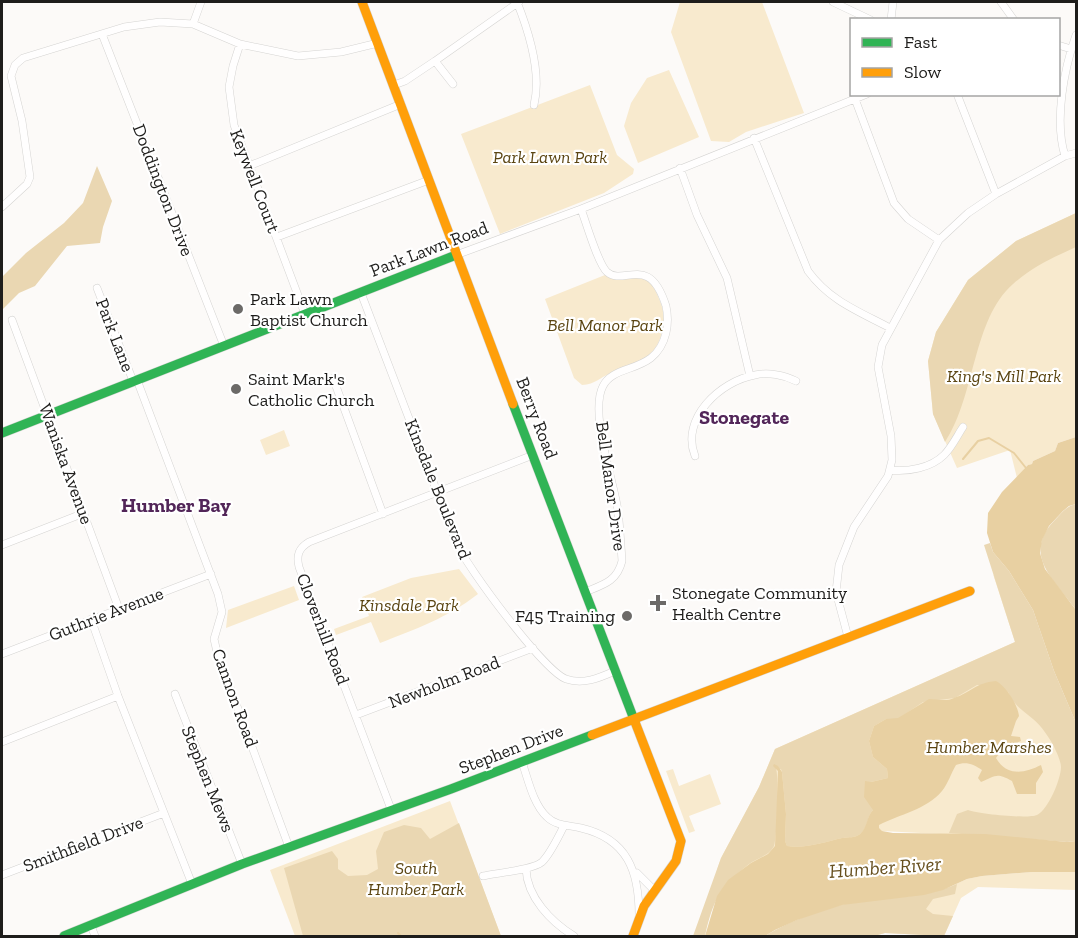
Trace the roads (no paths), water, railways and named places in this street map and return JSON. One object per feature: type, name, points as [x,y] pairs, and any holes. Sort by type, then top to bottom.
[{"type":"street","points":[[193,24],[201,2]]},
{"type":"street","name":"Berry Road","points":[[362,2],[681,847],[675,863],[654,890]]},
{"type":"street","points":[[394,85],[405,81],[435,61],[518,2],[533,57],[537,87],[534,105]]},
{"type":"street","points":[[833,2],[867,18]]},
{"type":"street","points":[[891,18],[893,2]]},
{"type":"street","points":[[1001,2],[1013,18]]},
{"type":"street","points":[[2,207],[27,184],[30,177],[22,121],[11,76],[15,65],[23,58],[124,27],[154,22],[193,24],[240,44],[298,56],[341,52],[378,43]]},
{"type":"street","name":"Doddington Drive","points":[[102,34],[224,346]]},
{"type":"street","points":[[1065,156],[1061,144],[1061,117],[1071,49],[1077,35]]},
{"type":"street","name":"Keywell Court","points":[[240,44],[231,74],[230,101],[234,125],[305,314]]},
{"type":"street","points":[[1060,45],[1071,49]]},
{"type":"street","points":[[435,61],[453,84]]},
{"type":"street","name":"Park Lawn Road","points":[[2,433],[456,255],[581,209],[862,96]]},
{"type":"street","points":[[958,96],[996,194]]},
{"type":"street","points":[[855,99],[894,203],[908,219],[939,240]]},
{"type":"street","points":[[249,166],[401,104]]},
{"type":"street","points":[[754,138],[808,271],[818,286],[836,300],[890,328]]},
{"type":"street","points":[[848,637],[836,592],[839,565],[854,527],[882,487],[890,471],[892,445],[878,367],[882,345],[890,328],[939,240],[968,213],[996,194],[1065,156],[1077,153]]},
{"type":"street","points":[[680,168],[697,215],[727,278],[750,376]]},
{"type":"street","points":[[277,237],[429,180]]},
{"type":"street","name":"Bell Manor Drive","points":[[581,209],[605,270],[610,274],[640,274],[652,280],[664,301],[668,318],[664,342],[658,353],[609,379],[600,394],[602,434],[618,511],[622,561],[613,580],[585,592]]},
{"type":"street","name":"Park Lane","points":[[97,288],[135,380]]},
{"type":"street","name":"Kinsdale Boulevard","points":[[361,293],[464,559],[533,648],[560,676],[571,681],[589,681],[615,671]]},
{"type":"street","name":"Waniska Avenue","points":[[12,320],[119,609]]},
{"type":"street","points":[[694,456],[691,436],[694,425],[703,408],[721,390],[750,376],[763,374],[796,381]]},
{"type":"street","points":[[333,378],[383,514]]},
{"type":"street","name":"Cannon Road","points":[[135,380],[211,574],[222,608],[214,639],[217,652],[289,846]]},
{"type":"street","points":[[890,471],[903,472],[936,461],[948,450],[963,427]]},
{"type":"street","name":"Cloverhill Road","points":[[391,809],[299,567],[298,554],[301,548],[309,542],[533,455]]},
{"type":"street","points":[[2,545],[84,513]]},
{"type":"street","name":"Guthrie Avenue","points":[[2,654],[211,574]]},
{"type":"street","name":"Stephen Drive","points":[[64,936],[289,846],[451,789],[970,591]]},
{"type":"street","points":[[91,619],[118,696],[192,884]]},
{"type":"street","name":"Newholm Road","points":[[356,715],[533,648]]},
{"type":"street","name":"Stephen Mews","points":[[175,694],[242,864]]},
{"type":"street","points":[[2,742],[118,696]]},
{"type":"street","points":[[522,762],[540,809],[548,818],[564,826],[588,830],[609,840],[623,852],[635,872],[654,890],[639,917],[633,936]]},
{"type":"street","name":"Smithfield Drive","points":[[2,875],[164,813]]},
{"type":"street","points":[[483,876],[526,869],[542,862],[564,826]]},
{"type":"street","points":[[526,869],[529,886],[537,900],[554,922],[574,936]]},
{"type":"street","points":[[635,872],[639,892],[639,917]]},
{"type":"street","points":[[90,926],[94,936]]},
{"type":"water","points":[[1076,437],[1076,504],[1069,506],[1049,526],[1042,540],[1040,553],[1045,569],[1076,610],[1076,723],[1054,671],[1033,610],[1009,571],[993,552],[987,533],[988,513],[1002,492],[1033,461],[1055,451],[1058,443]]},
{"type":"water","name":"Humber River","points":[[996,681],[1014,701],[1019,716],[1011,736],[1020,737],[1021,741],[1003,748],[996,758],[1005,768],[1017,772],[1041,765],[1043,772],[1036,783],[1036,794],[1017,794],[1012,781],[1003,777],[996,776],[981,782],[978,778],[982,770],[963,763],[956,765],[944,788],[936,797],[921,807],[879,825],[879,828],[882,831],[893,833],[985,834],[1076,841],[1076,872],[1032,872],[982,876],[967,879],[943,890],[924,895],[842,905],[797,920],[765,936],[705,936],[717,896],[728,880],[768,854],[775,846],[778,771],[773,766],[774,764],[782,772],[787,846],[808,846],[856,836],[863,831],[873,810],[864,797],[865,781],[888,778],[887,769],[873,757],[869,741],[874,726],[886,719],[898,718],[929,699],[951,699],[983,684]]},
{"type":"waterway","points":[[963,459],[978,441],[989,438],[1014,453],[1026,468]]},
{"type":"waterway","points":[[398,933],[401,936]]},
{"type":"place","name":"Park Lawn Baptist Church","points":[[238,309]]},
{"type":"place","name":"Saint Mark's Catholic Church","points":[[236,389]]},
{"type":"place","name":"Stonegate Community Health Centre","points":[[658,603]]},
{"type":"place","name":"F45 Training","points":[[627,616]]},
{"type":"district","name":"Stonegate","points":[[744,417]]},
{"type":"district","name":"Humber Bay","points":[[176,505]]},
{"type":"park label","name":"Park Lawn Park","points":[[550,157]]},
{"type":"park label","name":"Bell Manor Park","points":[[605,325]]},
{"type":"park label","name":"King's Mill Park","points":[[1004,376]]},
{"type":"park label","name":"Kinsdale Park","points":[[409,605]]},
{"type":"park label","name":"Humber Marshes","points":[[989,747]]},
{"type":"park label","name":"South Humber Park","points":[[416,878]]}]
